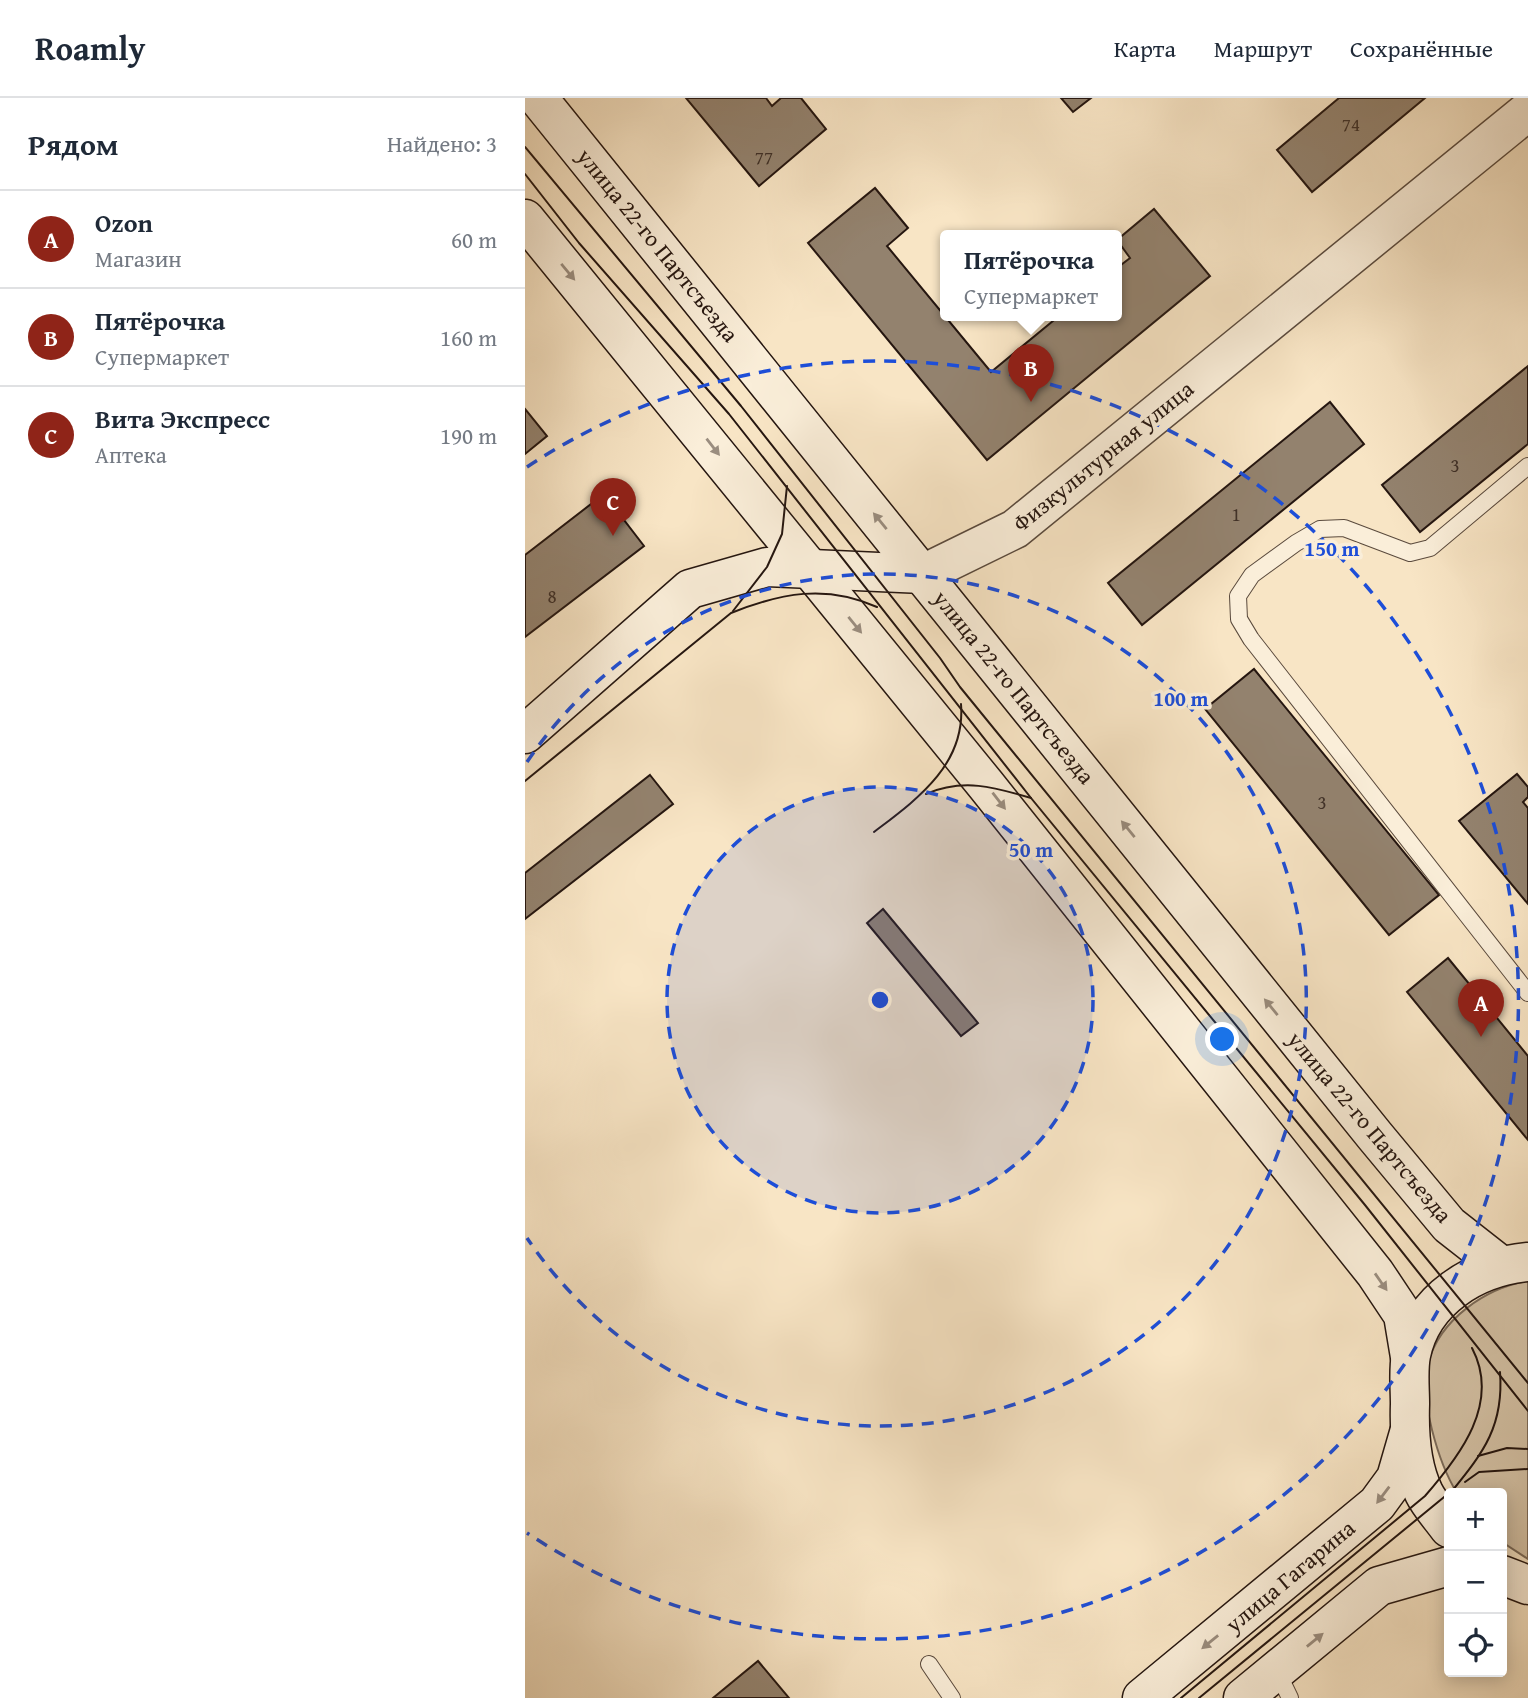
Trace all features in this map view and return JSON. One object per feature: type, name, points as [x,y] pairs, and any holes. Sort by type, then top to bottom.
[{"type":"main road","name":"улица 22-го Партсъезда","points":[[538,98],[1449,1225],[1514,1264]]},
{"type":"main road","name":"Физкультурная улица","points":[[525,734],[690,589],[767,567],[923,574],[1015,529],[1525,118]]},
{"type":"main road","points":[[525,219],[705,436],[1375,1273],[1403,1315],[1410,1357],[1409,1433],[1417,1474],[1425,1496],[1444,1521]]},
{"type":"main road","points":[[1410,1357],[1420,1327],[1453,1288],[1514,1264]]},
{"type":"main road","name":"улица Гагарина","points":[[1142,1698],[1377,1504],[1396,1478],[1409,1433]]},
{"type":"main road","points":[[1243,1698],[1283,1684],[1379,1586],[1444,1567]]},
{"type":"main road","points":[[1507,1577],[1528,1585]]},
{"type":"lane","points":[[1528,466],[1430,548],[1410,553],[1344,528],[1320,528],[1252,575],[1238,596],[1239,619],[1251,639],[1528,993]]},
{"type":"lane","points":[[929,1664],[952,1698]]},
{"type":"shaded area","points":[[1528,1281],[1528,1559],[1507,1545],[1507,1488],[1454,1488],[1437,1448],[1426,1394],[1428,1363],[1443,1333],[1467,1308],[1481,1298]]},
{"type":"building","points":[[686,98],[766,98],[772,106],[781,98],[801,98],[826,129],[759,186]]},
{"type":"building","points":[[1061,98],[1091,98],[1073,112]]},
{"type":"building","points":[[1339,98],[1425,98],[1312,192],[1277,150]]},
{"type":"building","points":[[875,188],[908,228],[887,246],[940,310],[940,321],[949,321],[991,372],[1053,321],[1122,321],[1122,264],[1130,258],[1122,247],[1122,236],[1154,209],[1210,276],[987,460],[808,243]]},
{"type":"building","points":[[1528,366],[1528,444],[1420,532],[1382,485]]},
{"type":"building","points":[[1330,402],[1364,444],[1142,625],[1108,583]]},
{"type":"building","points":[[525,409],[547,436],[525,454]]},
{"type":"building","points":[[604,494],[644,546],[525,637],[525,555]]},
{"type":"building","points":[[1254,669],[1439,895],[1389,935],[1205,709]]},
{"type":"building","points":[[1517,774],[1528,787],[1528,797],[1523,802],[1528,808],[1528,904],[1459,821]]},
{"type":"building","points":[[650,775],[673,804],[525,919],[525,873]]},
{"type":"building","points":[[883,909],[978,1023],[961,1036],[867,923]]},
{"type":"building","points":[[1448,958],[1528,1056],[1528,1140],[1407,992]]},
{"type":"building","points":[[758,1661],[789,1698],[713,1698]]},
{"type":"tram line","points":[[525,147],[741,406],[960,687],[1528,1383]]},
{"type":"tram line","points":[[525,174],[579,243],[729,414],[1031,798],[1365,1205],[1528,1411]]},
{"type":"tram line","points":[[733,611],[767,567],[782,534],[787,486]]},
{"type":"tram line","points":[[525,781],[731,613],[768,600],[804,594],[840,595],[877,607]]},
{"type":"tram line","points":[[874,832],[921,794],[947,763],[960,726],[961,704]]},
{"type":"tram line","points":[[926,794],[966,785],[1004,790],[1031,798]]},
{"type":"tram line","points":[[1181,1698],[1425,1496],[1451,1464],[1473,1428],[1482,1389],[1480,1369],[1472,1348]]},
{"type":"tram line","points":[[1454,1488],[1474,1463],[1495,1423],[1499,1407],[1500,1372]]},
{"type":"tram line","points":[[1478,1456],[1507,1448],[1528,1449]]},
{"type":"tram line","points":[[1465,1482],[1479,1472],[1528,1469]]},
{"type":"tram line","points":[[1199,1698],[1444,1497]]},
{"type":"place","name":"Пятёрочка","points":[[1031,402]]},
{"type":"place","name":"Вита Экспресс","points":[[613,536]]},
{"type":"place","name":"Ozon","points":[[1481,1037]]}]
